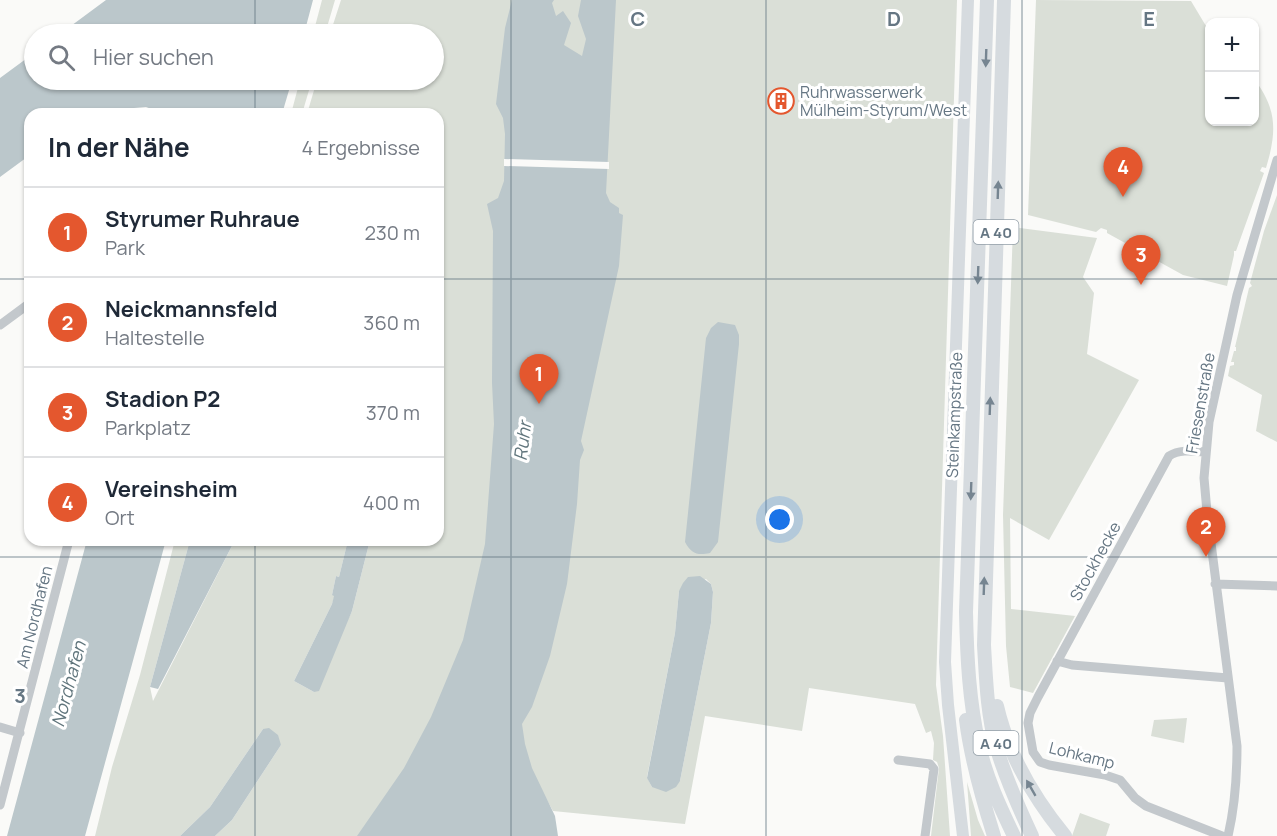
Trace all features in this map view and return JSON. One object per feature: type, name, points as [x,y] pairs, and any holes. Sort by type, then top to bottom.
[{"type":"highway","name":"A 40","points":[[987,0],[966,612],[968,670],[980,747],[994,793],[1014,836]]},
{"type":"highway","name":"A 40","points":[[1004,0],[984,645],[988,699],[996,744],[1010,788],[1032,836]]},
{"type":"highway","points":[[984,645],[999,716],[1021,772],[1043,810],[1065,836]]},
{"type":"highway","points":[[968,670],[965,706],[969,742],[982,800],[994,836]]},
{"type":"main road","name":"Steinkampstraße","points":[[962,834],[945,662],[968,0]]},
{"type":"street","name":"Friesenstraße","points":[[1228,836],[1234,809],[1238,758],[1207,512],[1204,478],[1205,452],[1227,337],[1248,255],[1277,160]]},
{"type":"street","points":[[0,325],[24,307]]},
{"type":"street","name":"Stockhecke","points":[[1030,713],[1169,456],[1183,451],[1205,452]]},
{"type":"street","name":"Am Nordhafen","points":[[0,805],[67,546]]},
{"type":"street","points":[[1215,584],[1277,586]]},
{"type":"street","points":[[1057,661],[1072,665],[1228,678]]},
{"type":"street","name":"Lohkamp","points":[[1030,713],[1029,735],[1033,752],[1040,762],[1120,780],[1134,798],[1146,806],[1222,836]]},
{"type":"street","points":[[0,727],[20,733]]},
{"type":"street","points":[[898,760],[930,764],[934,769],[925,836]]},
{"type":"shaded area","points":[[322,0],[335,0],[328,24],[316,24]]},
{"type":"shaded area","points":[[341,0],[957,0],[936,685],[943,736],[950,836],[931,836],[939,768],[937,762],[933,760],[934,743],[931,731],[926,733],[915,704],[809,688],[802,731],[705,716],[685,824],[553,811],[538,784],[552,836],[215,836],[232,820],[281,745],[263,729],[210,807],[180,836],[95,836],[173,546],[188,546],[150,687],[153,701],[232,546],[347,546],[339,577],[336,576],[332,604],[294,681],[314,692],[352,611],[368,546],[444,546],[444,108],[309,108],[314,90],[444,90],[444,24],[333,24]],"holes":[[[706,579],[711,584],[713,592],[711,623],[680,781],[652,787],[647,777],[675,633],[679,591]]]},
{"type":"shaded area","points":[[1036,0],[1191,1],[1205,24],[1205,126],[1259,126],[1259,86],[1268,101],[1273,121],[1272,143],[1266,168],[1262,167],[1260,171],[1264,173],[1236,251],[1234,251],[1227,286],[1183,275],[1107,233],[1107,230],[1101,228],[1096,232],[1028,215]]},
{"type":"shaded area","points":[[297,90],[309,90],[304,108],[293,108]]},
{"type":"shaded area","points":[[1277,195],[1277,442],[1256,431],[1262,395],[1228,376],[1230,366],[1234,365],[1234,362],[1231,362],[1234,351],[1236,351],[1235,347],[1264,231]]},
{"type":"shaded area","points":[[1013,227],[1097,238],[1083,277],[1094,293],[1087,354],[1139,380],[1049,540],[1010,518],[1011,609],[1075,616],[1033,693],[1010,687],[1006,646],[1003,515]]},
{"type":"shaded area","points":[[1187,718],[1184,743],[1151,736],[1154,720]]},
{"type":"shaded area","points":[[967,782],[978,820],[985,836],[971,836]]},
{"type":"shaded area","points":[[1080,813],[1110,824],[1106,836],[1072,836]]},
{"type":"water","points":[[106,0],[313,0],[307,24],[74,24]]},
{"type":"water","name":"Ruhr","points":[[512,0],[554,0],[552,3],[556,16],[563,11],[571,23],[564,45],[582,56],[586,39],[578,16],[581,0],[616,0],[606,193],[610,202],[619,208],[619,213],[623,215],[619,266],[581,441],[584,450],[580,460],[567,584],[550,656],[532,707],[522,724],[532,768],[555,816],[558,836],[357,836],[404,768],[431,717],[463,640],[485,544],[494,424],[493,231],[487,204],[498,198],[504,181],[505,134],[503,118],[496,104],[505,28]]},
{"type":"water","points":[[24,60],[24,90],[289,90],[284,108],[24,108],[24,159],[0,177],[0,78]]},
{"type":"water","points":[[718,322],[735,325],[739,335],[739,344],[718,542],[710,553],[698,554],[692,551],[685,542],[706,338],[711,328]]},
{"type":"water","name":"Nordhafen","points":[[85,546],[164,546],[85,836],[7,836]]},
{"type":"water","points":[[188,546],[232,546],[158,689],[150,687]]},
{"type":"water","points":[[347,546],[368,546],[352,611],[319,691],[314,692],[294,681],[332,604],[336,576],[339,577]]},
{"type":"water","points":[[700,576],[711,584],[713,592],[711,623],[680,781],[676,787],[666,792],[652,787],[647,778],[675,633],[679,591],[688,577]]},
{"type":"water","points":[[269,728],[278,735],[281,745],[232,820],[215,836],[180,836],[210,807],[263,729]]},
{"type":"pier","points":[[504,159],[609,162],[609,169],[504,166]]},
{"type":"place","name":"Ruhrwasserwerk Mülheim-Styrum/West","points":[[781,101]]},
{"type":"place","name":"Vereinsheim","points":[[1123,197]]},
{"type":"place","name":"Stadion P2","points":[[1141,285]]},
{"type":"place","name":"Styrumer Ruhraue","points":[[539,404]]},
{"type":"place","name":"Neickmannsfeld","points":[[1206,557]]}]
